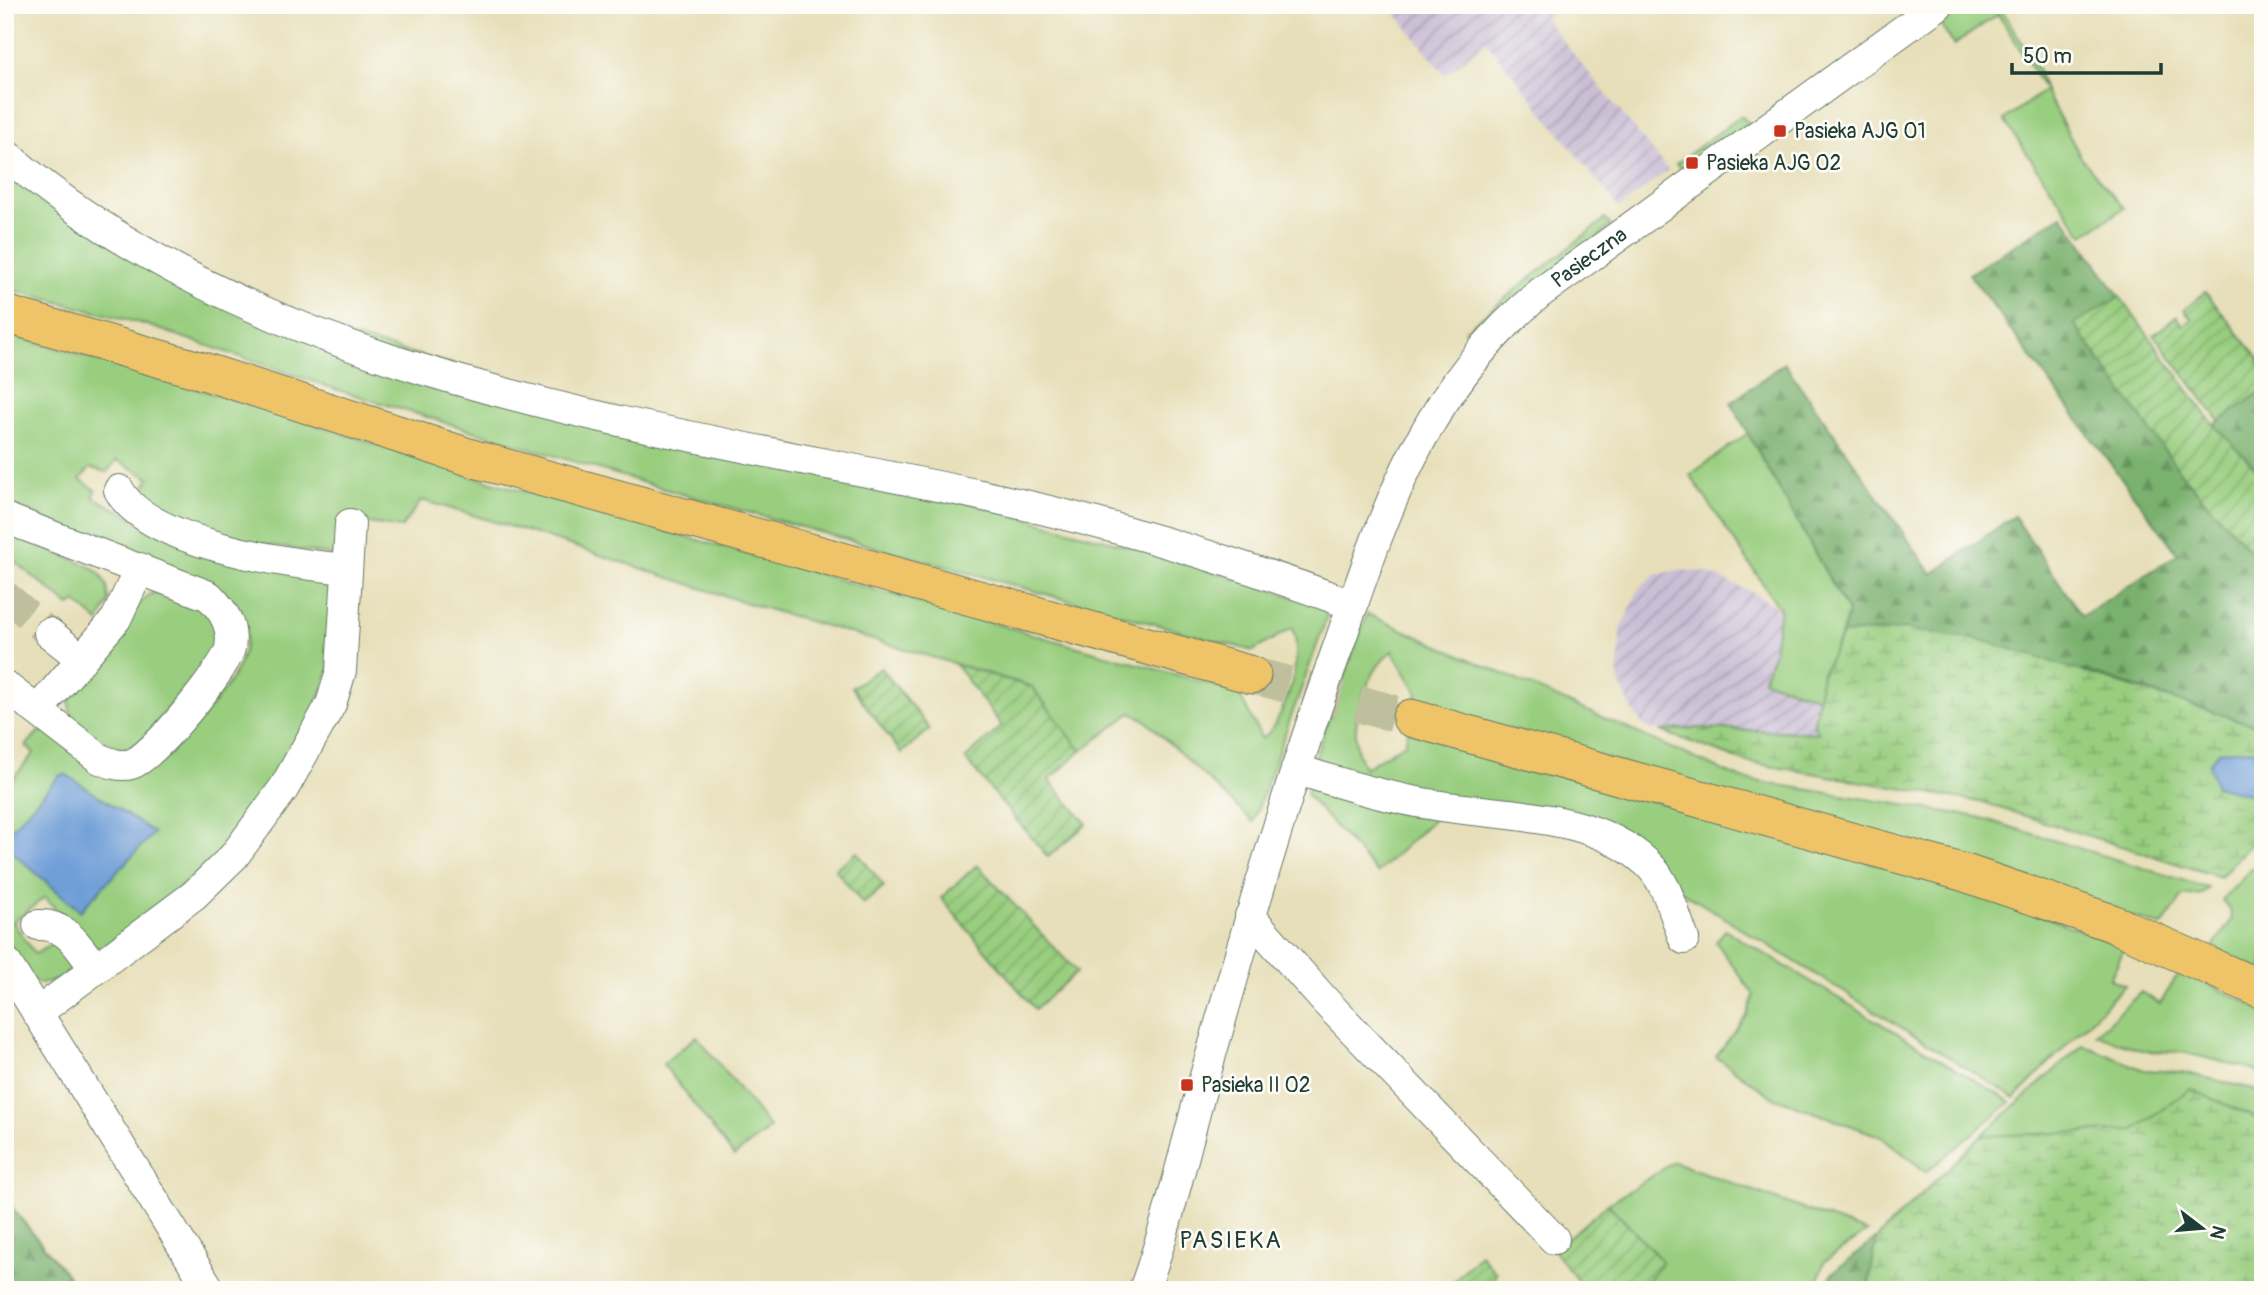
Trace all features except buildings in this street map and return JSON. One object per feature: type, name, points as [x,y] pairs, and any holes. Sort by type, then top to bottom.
[{"type":"main road","points":[[5,314],[206,372],[488,463],[1252,675]]},
{"type":"main road","points":[[1411,718],[1965,873],[2146,937],[2263,990]]},
{"type":"street","name":"Pasieczna","points":[[1144,1290],[1167,1220],[1250,916],[1296,769],[1353,605],[1402,478],[1432,417],[1457,379],[1501,326],[1576,265],[1938,5]]},
{"type":"street","points":[[5,154],[51,192],[179,270],[283,319],[377,356],[452,379],[781,457],[1022,505],[1247,566],[1353,605]]},
{"type":"street","points":[[119,490],[125,500],[145,517],[174,532],[285,563],[348,569]]},
{"type":"street","points":[[5,518],[209,596],[228,619],[230,634],[225,662],[156,747],[132,764],[112,764],[100,759],[38,710],[7,691]]},
{"type":"street","points":[[37,1013],[194,895],[234,856],[284,788],[331,704],[341,671],[350,524]]},
{"type":"street","points":[[38,710],[116,619],[140,568]]},
{"type":"street","points":[[49,633],[82,659]]},
{"type":"street","points":[[1296,769],[1368,792],[1434,805],[1575,825],[1609,836],[1648,864],[1660,879],[1684,939]]},
{"type":"street","points":[[1250,916],[1326,1002],[1554,1239]]},
{"type":"street","points":[[38,925],[49,925],[66,932],[95,969]]},
{"type":"street","points":[[5,961],[210,1290]]},
{"type":"shaded area","points":[[1389,5],[1561,5],[1545,19],[1668,170],[1619,208],[1486,41],[1445,75]]},
{"type":"shaded area","points":[[1678,570],[1706,572],[1754,593],[1780,609],[1774,652],[1763,680],[1819,698],[1814,725],[1818,733],[1695,728],[1661,731],[1646,728],[1635,715],[1618,681],[1620,631],[1640,587],[1655,575]]},
{"type":"green space","points":[[1955,5],[1999,5],[2038,69],[2044,89],[1998,14],[1954,45],[1939,22]]},
{"type":"green space","points":[[2045,90],[2082,159],[2124,208],[2083,235],[2004,120]]},
{"type":"green space","points":[[1741,116],[1751,125],[1689,169],[1683,170],[1676,164]]},
{"type":"green space","points":[[5,164],[218,301],[1139,549],[1324,606],[1327,612],[1326,620],[1253,822],[1144,719],[1131,713],[1081,751],[1031,686],[747,603],[422,500],[401,528],[341,519],[335,556],[207,535],[145,502],[143,492],[149,478],[117,460],[107,472],[90,468],[80,479],[95,490],[93,497],[173,539],[334,581],[337,647],[310,726],[229,848],[101,950],[84,942],[45,897],[13,922],[35,954],[58,941],[78,965],[49,982],[37,983],[30,980],[5,938],[5,788],[34,753],[26,746],[39,731],[155,766],[167,757],[224,691],[244,652],[246,633],[238,610],[210,584],[5,503],[5,333],[303,420],[481,479],[1238,692],[1262,739],[1278,718],[1285,703],[1296,654],[1292,628],[1253,651],[678,493],[338,390],[147,325],[5,288]]},
{"type":"green space","points":[[2062,215],[2120,297],[2075,324],[2181,473],[2263,565],[2263,728],[2083,670],[1901,702],[1747,762],[1661,731],[1695,728],[1818,733],[1814,725],[1822,673],[1843,634],[1848,612],[1731,403],[1784,363],[1932,574],[2014,516],[2082,616],[2178,554],[1969,274]]},
{"type":"green space","points":[[1605,219],[1611,226],[1476,339],[1465,330]]},
{"type":"green space","points":[[2205,292],[2260,360],[2258,362],[2263,368],[2263,390],[2220,421],[2154,335],[2177,316],[2183,325],[2192,319],[2184,310]]},
{"type":"green space","points":[[2120,297],[2214,425],[2263,476],[2263,565],[2181,473],[2074,324]]},
{"type":"green space","points":[[2263,390],[2263,476],[2214,425]]},
{"type":"green space","points":[[1748,433],[1848,612],[1825,675],[1820,698],[1763,680],[1774,652],[1780,609],[1690,475]]},
{"type":"green space","points":[[5,531],[91,567],[100,574],[107,586],[109,601],[99,622],[76,602],[70,606],[5,554]]},
{"type":"green space","points":[[173,592],[212,614],[217,640],[211,656],[141,741],[126,749],[111,751],[84,731],[72,718],[70,699],[73,686],[139,604],[150,594]]},
{"type":"green space","points":[[1367,614],[1742,779],[1978,817],[2208,888],[2202,894],[2183,896],[2162,926],[1415,701],[1417,692],[1392,651],[1373,674],[1365,690],[1356,723],[1359,755],[1365,768],[1405,743],[1408,731],[1993,897],[2125,947],[2110,979],[2125,985],[2015,1098],[1673,886],[1645,852],[1381,789],[1311,768]]},
{"type":"green space","points":[[1906,629],[1985,641],[2263,728],[2263,831],[2220,877],[1980,802],[1747,762],[1661,731],[1695,728],[1818,733],[1814,725],[1822,673],[1843,634]]},
{"type":"green space","points":[[955,664],[1032,687],[1081,751],[1049,780],[1087,824],[1048,857],[965,759],[1002,726]]},
{"type":"green space","points":[[881,668],[930,729],[901,753],[852,687]]},
{"type":"green space","points":[[1312,781],[1440,813],[1377,873],[1306,794]]},
{"type":"green space","points":[[857,852],[884,886],[863,904],[835,869]]},
{"type":"green space","points":[[2263,857],[2263,972],[2213,947],[2232,919],[2230,909],[2222,900]]},
{"type":"green space","points":[[977,865],[1077,972],[1035,1009],[941,898]]},
{"type":"green space","points":[[1725,930],[2011,1102],[1926,1172],[1882,1137],[1773,1097],[1716,1057],[1747,1016],[1754,995],[1716,942]]},
{"type":"green space","points":[[2180,971],[2263,1010],[2263,1075],[2252,1069],[2182,1052],[2142,1051],[2096,1034],[2141,992],[2160,1004]]},
{"type":"green space","points":[[697,1036],[770,1128],[734,1156],[663,1064]]},
{"type":"green space","points":[[2083,1045],[2144,1070],[2182,1072],[2252,1089],[2263,1095],[2263,1290],[1868,1290],[1877,1238],[1981,1136]]},
{"type":"green space","points":[[2190,1089],[2263,1121],[2263,1290],[1868,1290],[1877,1238],[1981,1136],[2134,1130]]},
{"type":"green space","points":[[1674,1162],[1867,1232],[1824,1262],[1815,1290],[1642,1290],[1662,1261],[1608,1204]]},
{"type":"green space","points":[[5,1199],[79,1290],[5,1290]]},
{"type":"green space","points":[[1608,1204],[1662,1261],[1642,1290],[1585,1290],[1553,1250]]},
{"type":"green space","points":[[1877,1238],[1868,1290],[1826,1290],[1832,1273]]},
{"type":"green space","points":[[1480,1254],[1496,1273],[1491,1290],[1445,1290]]},
{"type":"water","points":[[2219,751],[2263,751],[2263,798],[2215,786],[2209,763]]},
{"type":"water","points":[[60,775],[67,775],[154,833],[80,911],[5,846],[5,836]]},
{"type":"tunnel","points":[[5,595],[49,633]]},
{"type":"tunnel","points":[[1252,675],[1411,718]]},
{"type":"place","name":"Pasieka AJG 01","points":[[1780,131]]},
{"type":"place","name":"Pasieka AJG 02","points":[[1692,163]]},
{"type":"place","name":"Pasieka II 02","points":[[1187,1085]]},
{"type":"district","name":"PASIEKA","points":[[1231,1240]]}]
